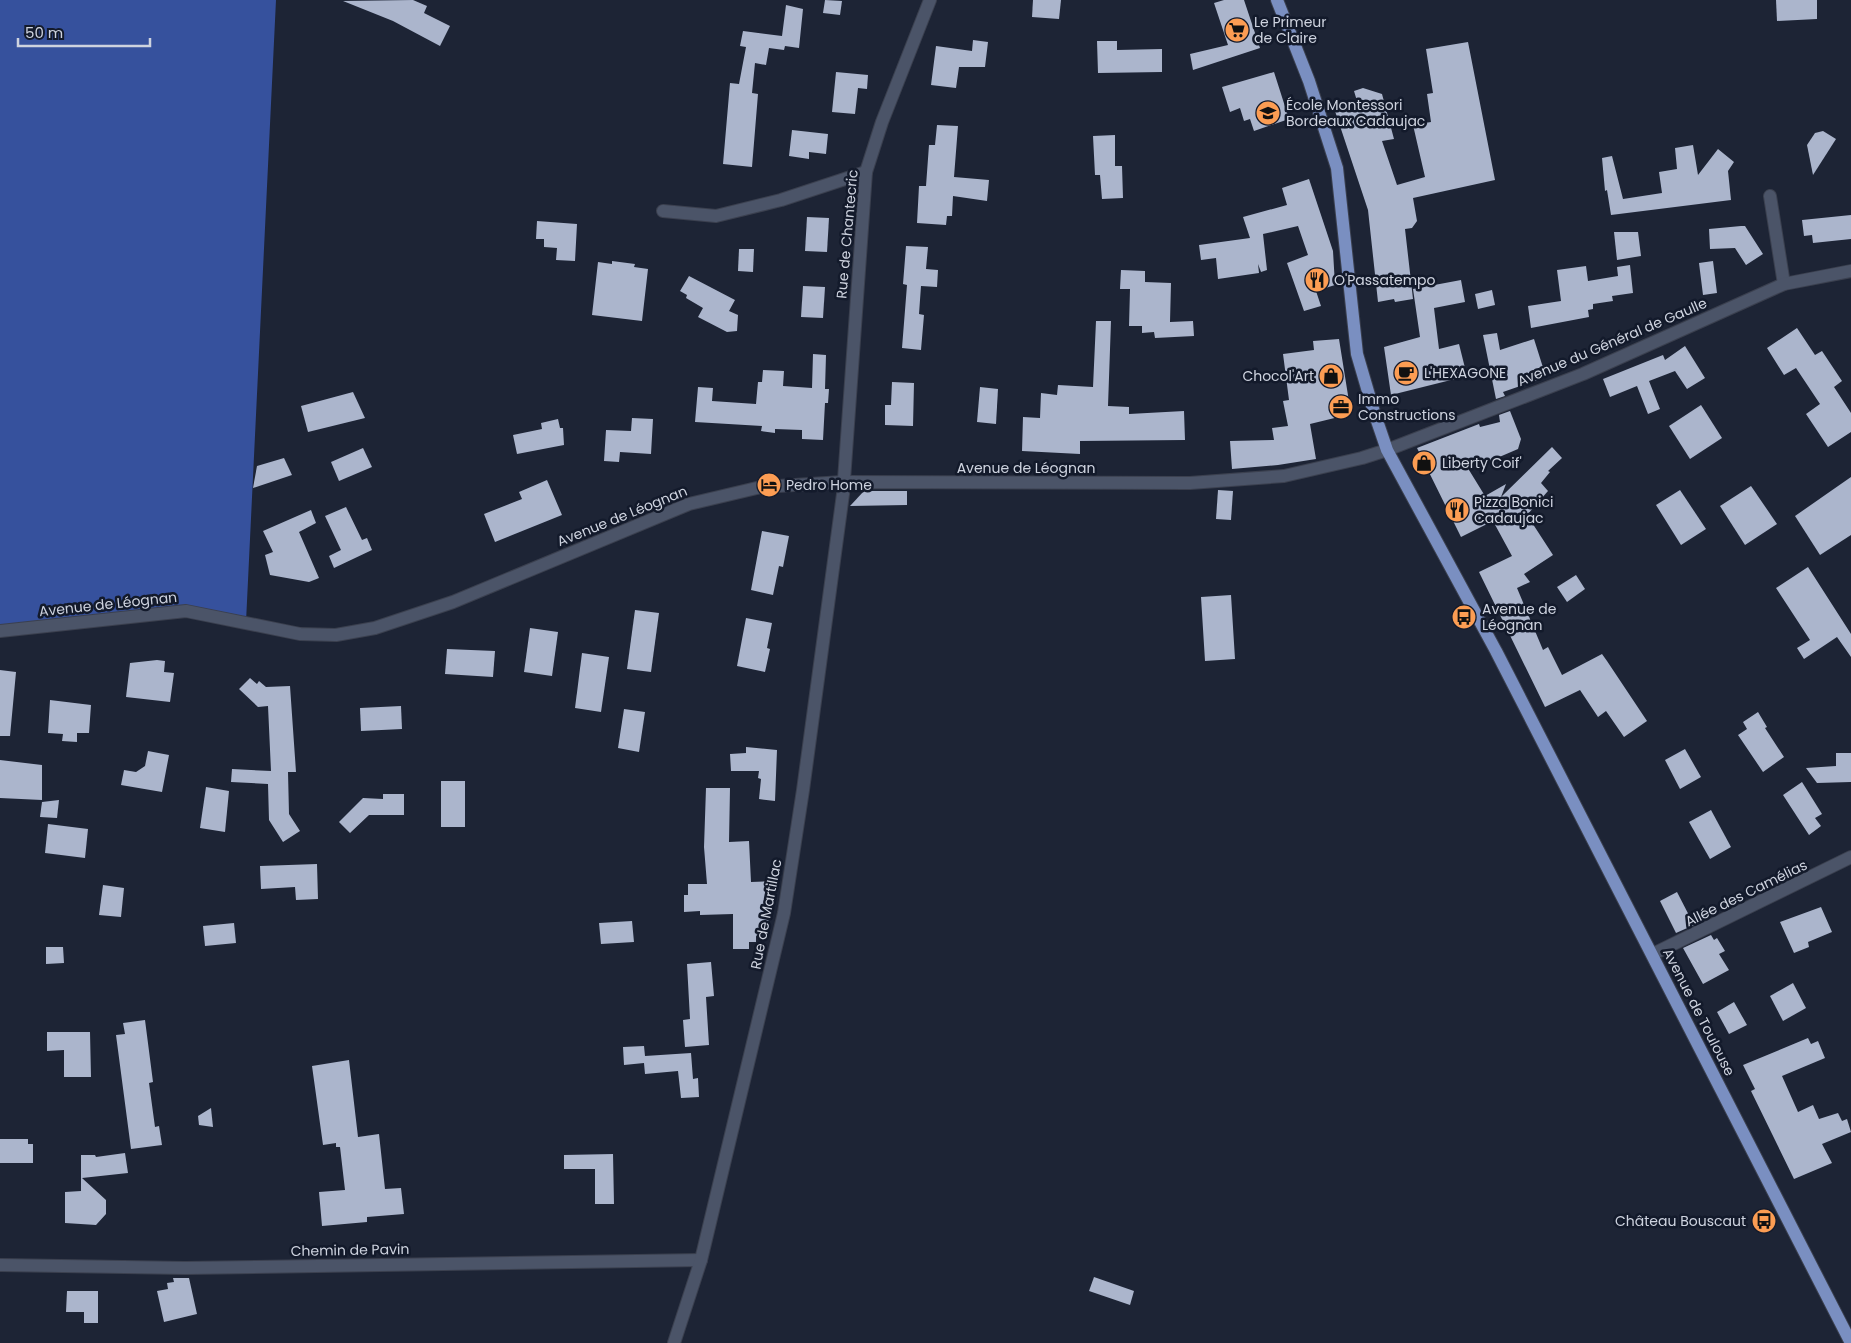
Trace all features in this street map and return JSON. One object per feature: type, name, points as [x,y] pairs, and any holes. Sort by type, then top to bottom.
[{"type":"main road","points":[[1277,0],[1309,81],[1337,168],[1357,354],[1387,450]]},
{"type":"main road","name":"Avenue de Toulouse","points":[[1387,450],[1519,695],[1851,1343]]},
{"type":"street","name":"Rue de Chantecric","points":[[843,482],[866,172],[882,122],[930,0]]},
{"type":"street","points":[[663,211],[716,216],[781,200],[866,172]]},
{"type":"street","points":[[1770,196],[1784,284]]},
{"type":"street","name":"Avenue du Général de Gaulle","points":[[1387,450],[1583,374],[1784,284],[1851,271]]},
{"type":"street","name":"Avenue de Léognan","points":[[0,630],[186,611],[300,634],[336,635],[375,628],[452,602],[689,504],[761,487],[843,482],[1190,483],[1284,476],[1362,458],[1387,450]]},
{"type":"street","name":"Rue de Martillac","points":[[674,1343],[701,1260],[784,912],[804,780],[843,482]]},
{"type":"street","name":"Allée des Camélias","points":[[1653,954],[1851,857]]},
{"type":"street","name":"Chemin de Pavin","points":[[0,1265],[185,1268],[701,1260]]},
{"type":"shaded area","points":[[0,0],[276,0],[246,622],[186,611],[0,631]]},
{"type":"building","points":[[413,0],[427,6],[424,13],[450,26],[440,46],[393,21],[343,1]]},
{"type":"building","points":[[825,0],[842,1],[840,15],[823,13]]},
{"type":"building","points":[[1033,0],[1061,0],[1059,19],[1032,17]]},
{"type":"building","points":[[1224,0],[1244,0],[1260,48],[1193,70],[1190,54],[1228,45],[1214,3]]},
{"type":"building","points":[[1776,0],[1817,0],[1817,19],[1777,21]]},
{"type":"building","points":[[786,5],[803,9],[799,48],[785,46],[784,50],[769,48],[766,65],[755,63],[752,93],[758,94],[752,167],[723,164],[730,83],[739,84],[746,47],[740,46],[743,31],[782,36]]},
{"type":"building","points":[[973,40],[988,42],[985,67],[959,67],[956,88],[931,85],[936,46],[972,51]]},
{"type":"building","points":[[1097,41],[1117,41],[1117,50],[1162,49],[1162,72],[1098,73]]},
{"type":"building","points":[[1468,42],[1495,180],[1413,198],[1417,221],[1412,228],[1405,229],[1413,299],[1395,302],[1394,299],[1378,302],[1368,210],[1334,108],[1357,101],[1354,91],[1363,88],[1382,94],[1394,139],[1382,141],[1397,185],[1425,177],[1413,125],[1431,122],[1427,94],[1433,93],[1426,49]]},
{"type":"building","points":[[836,72],[868,75],[867,89],[858,88],[855,114],[832,112]]},
{"type":"building","points":[[1274,72],[1289,119],[1254,131],[1250,119],[1244,121],[1240,108],[1230,112],[1222,87]]},
{"type":"building","points":[[937,125],[958,126],[954,177],[989,180],[987,201],[953,196],[952,216],[947,216],[946,225],[917,223],[919,186],[926,186],[929,145],[935,145]]},
{"type":"building","points":[[792,130],[828,134],[826,154],[809,152],[809,159],[789,156]]},
{"type":"building","points":[[1823,131],[1836,139],[1813,175],[1807,145],[1815,133]]},
{"type":"building","points":[[1115,135],[1115,166],[1122,166],[1123,198],[1102,199],[1100,175],[1095,175],[1093,136]]},
{"type":"building","points":[[1693,145],[1698,175],[1718,149],[1734,162],[1728,171],[1731,200],[1611,215],[1607,190],[1605,191],[1602,158],[1612,156],[1623,199],[1662,193],[1659,172],[1677,169],[1675,148]]},
{"type":"building","points":[[1309,179],[1333,251],[1335,285],[1316,291],[1321,306],[1304,311],[1287,263],[1308,255],[1298,226],[1263,234],[1267,270],[1261,272],[1258,264],[1259,273],[1218,279],[1216,258],[1201,260],[1199,245],[1250,238],[1243,217],[1287,205],[1282,188]]},
{"type":"building","points":[[1851,215],[1851,239],[1813,243],[1812,235],[1804,236],[1802,220]]},
{"type":"building","points":[[807,217],[829,218],[827,252],[805,251]]},
{"type":"building","points":[[537,221],[577,224],[575,261],[556,260],[557,248],[544,247],[544,239],[536,239]]},
{"type":"building","points":[[1745,226],[1763,254],[1746,265],[1735,248],[1710,249],[1709,229]]},
{"type":"building","points":[[1614,232],[1638,232],[1641,256],[1617,260]]},
{"type":"building","points":[[906,246],[928,247],[926,269],[938,270],[937,287],[921,286],[919,314],[924,315],[921,350],[902,348],[907,285],[903,284]]},
{"type":"building","points":[[739,249],[754,249],[753,272],[738,271]]},
{"type":"building","points":[[612,261],[635,264],[634,267],[648,269],[642,321],[592,315],[598,262],[612,264]]},
{"type":"building","points":[[1713,261],[1717,293],[1703,295],[1699,263]]},
{"type":"building","points":[[1630,265],[1633,293],[1612,296],[1613,301],[1593,304],[1593,309],[1588,310],[1589,317],[1531,328],[1528,306],[1561,301],[1557,270],[1586,266],[1588,281],[1618,276],[1617,267]]},
{"type":"building","points":[[1121,270],[1145,271],[1145,282],[1171,283],[1170,322],[1193,321],[1194,336],[1155,338],[1154,332],[1142,333],[1142,326],[1129,326],[1130,289],[1120,289]]},
{"type":"building","points":[[689,276],[735,300],[729,311],[738,315],[737,331],[727,332],[698,317],[703,308],[686,298],[687,295],[680,291]]},
{"type":"building","points":[[1461,280],[1465,302],[1434,308],[1439,349],[1459,344],[1467,376],[1391,395],[1384,347],[1420,337],[1413,289]]},
{"type":"building","points":[[803,286],[825,287],[823,318],[801,317]]},
{"type":"building","points":[[1492,290],[1495,305],[1478,309],[1475,294]]},
{"type":"building","points":[[1096,321],[1111,321],[1108,406],[1129,407],[1129,414],[1184,411],[1185,440],[1080,441],[1080,454],[1022,451],[1023,417],[1040,418],[1041,393],[1057,395],[1058,385],[1093,387]]},
{"type":"building","points":[[1797,328],[1815,355],[1822,351],[1842,381],[1834,387],[1851,413],[1851,432],[1828,447],[1806,414],[1820,404],[1796,368],[1784,375],[1767,348]]},
{"type":"building","points":[[1497,333],[1500,350],[1534,339],[1546,377],[1503,392],[1505,396],[1496,399],[1483,335]]},
{"type":"building","points":[[1339,339],[1351,414],[1310,424],[1316,459],[1232,469],[1230,441],[1274,440],[1272,428],[1288,426],[1283,401],[1289,400],[1283,354],[1314,350],[1313,341]]},
{"type":"building","points":[[1685,346],[1705,378],[1687,389],[1675,371],[1649,381],[1660,409],[1648,414],[1637,386],[1610,397],[1603,379],[1663,355],[1665,360]]},
{"type":"building","points":[[813,354],[826,355],[825,389],[829,389],[828,403],[825,403],[823,440],[802,439],[802,430],[775,429],[775,433],[761,431],[762,426],[695,422],[698,387],[713,388],[712,401],[756,404],[758,382],[762,382],[763,370],[784,371],[783,386],[812,388]]},
{"type":"building","points":[[892,382],[914,383],[913,426],[885,425],[885,405],[891,405]]},
{"type":"building","points":[[980,387],[998,389],[996,424],[977,422]]},
{"type":"building","points":[[353,392],[365,418],[308,432],[301,406]]},
{"type":"building","points":[[1701,405],[1722,438],[1690,459],[1669,426]]},
{"type":"building","points":[[1510,411],[1521,439],[1518,449],[1469,470],[1485,496],[1506,484],[1501,497],[1552,447],[1562,458],[1548,471],[1550,472],[1541,483],[1548,491],[1527,515],[1553,555],[1524,574],[1530,582],[1517,588],[1543,650],[1548,647],[1562,675],[1602,654],[1647,721],[1624,737],[1606,711],[1598,717],[1580,690],[1545,707],[1479,572],[1512,556],[1493,521],[1461,537],[1417,448],[1479,424],[1480,427],[1500,422],[1499,415]]},
{"type":"building","points":[[632,418],[653,419],[651,454],[620,452],[619,462],[604,461],[606,430],[631,431]]},
{"type":"building","points":[[558,419],[560,428],[563,428],[564,445],[517,454],[513,435],[542,429],[541,423]]},
{"type":"building","points":[[363,448],[372,467],[339,481],[331,462]]},
{"type":"building","points":[[284,458],[292,475],[253,488],[257,466]]},
{"type":"building","points":[[1851,477],[1851,535],[1820,555],[1795,516]]},
{"type":"building","points":[[547,480],[562,515],[495,542],[484,514],[522,499],[519,492]]},
{"type":"building","points":[[1751,486],[1777,524],[1745,545],[1720,506]]},
{"type":"building","points":[[1218,490],[1233,491],[1231,520],[1216,519]]},
{"type":"building","points":[[1680,490],[1706,529],[1681,545],[1656,505]]},
{"type":"building","points":[[864,491],[907,491],[907,505],[850,506]]},
{"type":"building","points":[[346,507],[362,540],[367,538],[372,550],[334,568],[329,556],[341,550],[325,516]]},
{"type":"building","points":[[311,510],[316,523],[299,532],[319,578],[309,582],[270,575],[265,555],[273,552],[263,531]]},
{"type":"building","points":[[762,531],[789,536],[783,567],[779,566],[773,595],[751,590]]},
{"type":"building","points":[[1808,567],[1851,634],[1851,657],[1837,637],[1804,659],[1797,648],[1810,640],[1776,588]]},
{"type":"building","points":[[1576,575],[1585,589],[1567,602],[1557,587]]},
{"type":"building","points":[[1231,595],[1235,659],[1205,661],[1201,597]]},
{"type":"building","points":[[635,610],[659,613],[651,672],[627,669]]},
{"type":"building","points":[[746,618],[772,623],[767,648],[770,649],[765,672],[737,666]]},
{"type":"building","points":[[530,628],[558,632],[552,676],[524,672]]},
{"type":"building","points":[[447,649],[495,651],[493,677],[445,674]]},
{"type":"building","points":[[582,653],[609,657],[601,712],[575,708]]},
{"type":"building","points":[[165,661],[164,672],[174,673],[170,702],[126,697],[130,663]]},
{"type":"building","points":[[0,670],[16,672],[10,736],[0,736]]},
{"type":"building","points":[[250,678],[257,684],[259,681],[266,687],[290,686],[296,772],[288,772],[289,814],[300,831],[283,842],[269,820],[268,784],[231,782],[232,769],[271,771],[268,706],[258,707],[239,689]]},
{"type":"building","points":[[50,700],[91,705],[89,733],[77,733],[77,742],[62,741],[63,734],[48,733]]},
{"type":"building","points":[[401,706],[402,729],[361,731],[360,708]]},
{"type":"building","points":[[624,709],[645,712],[639,752],[618,748]]},
{"type":"building","points":[[1758,712],[1767,727],[1765,728],[1784,757],[1763,772],[1738,735],[1747,729],[1743,722]]},
{"type":"building","points":[[746,747],[777,750],[775,801],[759,799],[761,779],[758,778],[759,771],[731,771],[730,754],[746,753]]},
{"type":"building","points":[[1685,749],[1701,777],[1680,789],[1665,760]]},
{"type":"building","points":[[148,751],[169,755],[162,792],[121,785],[124,770],[136,772],[145,766]]},
{"type":"building","points":[[1836,753],[1851,753],[1851,782],[1817,783],[1806,768],[1836,766]]},
{"type":"building","points":[[0,760],[42,765],[42,800],[0,798]]},
{"type":"building","points":[[441,781],[465,781],[465,827],[441,827]]},
{"type":"building","points":[[1802,782],[1822,814],[1815,818],[1821,826],[1809,835],[1783,795]]},
{"type":"building","points":[[206,787],[229,791],[225,832],[200,828]]},
{"type":"building","points":[[706,788],[730,788],[729,842],[749,841],[751,882],[776,881],[765,938],[756,936],[756,942],[749,942],[749,949],[733,949],[733,914],[700,915],[700,911],[684,912],[684,895],[688,895],[688,884],[707,884],[704,847]]},
{"type":"building","points":[[383,794],[404,794],[404,815],[369,815],[350,833],[339,822],[363,798],[383,799]]},
{"type":"building","points":[[59,800],[57,818],[40,817],[42,802]]},
{"type":"building","points":[[1711,810],[1731,847],[1710,859],[1689,822]]},
{"type":"building","points":[[48,824],[88,829],[85,858],[45,853]]},
{"type":"building","points":[[317,864],[318,899],[296,900],[295,887],[261,889],[260,866]]},
{"type":"building","points":[[103,885],[124,888],[121,917],[99,915]]},
{"type":"building","points":[[1677,892],[1694,925],[1676,933],[1660,901]]},
{"type":"building","points":[[1821,907],[1832,932],[1808,942],[1809,947],[1794,953],[1780,922]]},
{"type":"building","points":[[632,921],[634,942],[601,944],[599,923]]},
{"type":"building","points":[[234,923],[236,943],[205,946],[203,926]]},
{"type":"building","points":[[1711,935],[1714,940],[1717,938],[1725,951],[1719,954],[1729,970],[1703,984],[1683,948]]},
{"type":"building","points":[[46,947],[63,947],[64,963],[46,964]]},
{"type":"building","points":[[711,962],[714,996],[706,997],[709,1045],[685,1047],[683,1020],[690,1019],[687,964]]},
{"type":"building","points":[[1793,983],[1806,1008],[1783,1021],[1770,996]]},
{"type":"building","points":[[1734,1002],[1747,1025],[1729,1034],[1717,1012]]},
{"type":"building","points":[[145,1020],[153,1082],[149,1083],[155,1127],[159,1126],[162,1145],[131,1149],[116,1035],[125,1034],[123,1023]]},
{"type":"building","points":[[47,1032],[90,1032],[91,1077],[64,1077],[64,1050],[47,1051]]},
{"type":"building","points":[[1808,1038],[1811,1044],[1818,1041],[1825,1058],[1782,1076],[1798,1112],[1813,1105],[1819,1119],[1838,1113],[1842,1121],[1847,1119],[1851,1132],[1822,1144],[1832,1163],[1794,1179],[1751,1091],[1755,1089],[1743,1065]]},
{"type":"building","points":[[644,1046],[645,1056],[691,1053],[693,1079],[698,1078],[699,1097],[681,1098],[678,1071],[645,1074],[644,1063],[624,1065],[623,1047]]},
{"type":"building","points":[[349,1060],[358,1137],[379,1134],[385,1189],[401,1188],[404,1214],[367,1217],[367,1222],[322,1226],[319,1192],[345,1190],[340,1147],[336,1147],[336,1143],[323,1145],[312,1066]]},
{"type":"building","points":[[211,1108],[213,1127],[199,1125],[198,1116]]},
{"type":"building","points":[[0,1139],[28,1139],[28,1144],[33,1144],[33,1163],[0,1163]]},
{"type":"building","points":[[125,1153],[128,1173],[82,1178],[106,1200],[106,1214],[96,1225],[65,1223],[65,1192],[81,1191],[81,1155],[95,1155],[96,1157]]},
{"type":"building","points":[[613,1154],[614,1204],[595,1204],[595,1169],[564,1169],[564,1155]]},
{"type":"building","points":[[1094,1277],[1134,1291],[1130,1305],[1089,1291]]},
{"type":"building","points":[[173,1278],[189,1278],[197,1314],[164,1322],[157,1291],[168,1289],[167,1283],[174,1282]]},
{"type":"building","points":[[67,1291],[98,1291],[98,1323],[84,1323],[84,1312],[66,1312]]},
{"type":"place","name":"Le Primeur de Claire","points":[[1237,30]]},
{"type":"place","name":"École Montessori Bordeaux Cadaujac","points":[[1268,113]]},
{"type":"place","name":"O'Passatempo","points":[[1317,280]]},
{"type":"place","name":"L'HEXAGONE","points":[[1406,373]]},
{"type":"place","name":"Chocol'Art","points":[[1331,376]]},
{"type":"place","name":"Immo Constructions","points":[[1341,407]]},
{"type":"place","name":"Liberty Coif'","points":[[1424,463]]},
{"type":"place","name":"Pedro Home","points":[[769,485]]},
{"type":"place","name":"Pizza Bonici Cadaujac","points":[[1457,510]]},
{"type":"place","name":"Avenue de Léognan","points":[[1464,617]]},
{"type":"place","name":"Château Bouscaut","points":[[1764,1221]]}]
